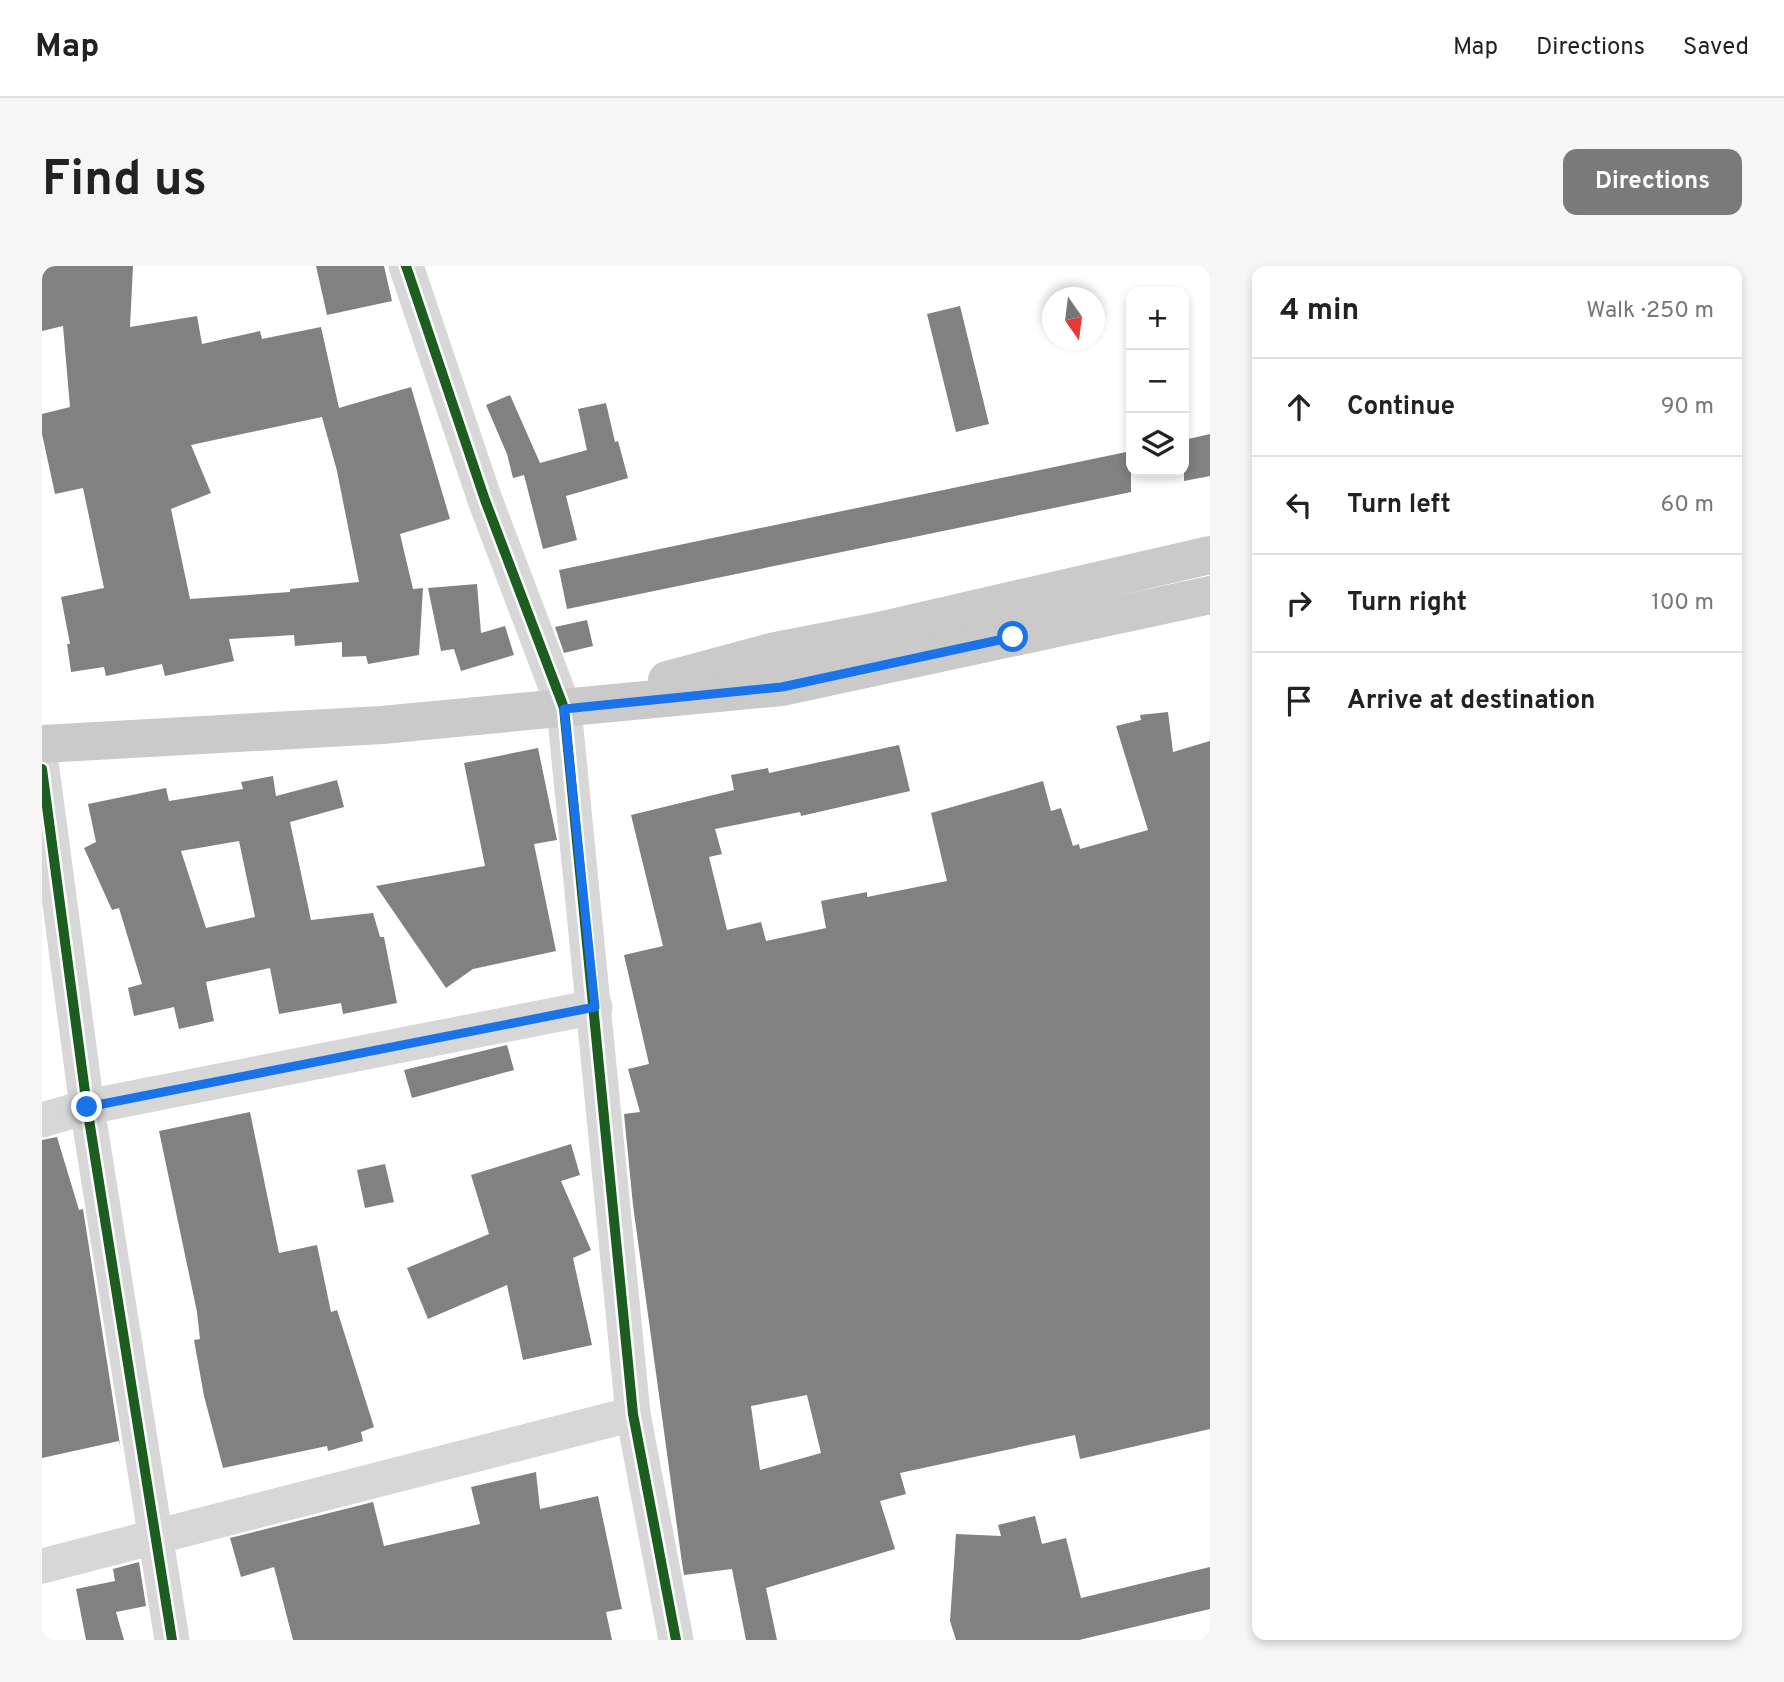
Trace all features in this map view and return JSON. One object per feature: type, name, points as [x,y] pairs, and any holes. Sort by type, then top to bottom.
[{"type":"main road","points":[[564,709],[771,652],[878,631],[1210,555]]},
{"type":"main road","points":[[42,744],[244,735],[564,709],[782,687],[1210,595]]},
{"type":"street","points":[[406,266],[485,500],[564,709],[633,1414],[676,1640]]},
{"type":"street","points":[[42,769],[87,1107],[172,1640]]},
{"type":"street","points":[[42,1120],[87,1107],[595,1007]]},
{"type":"street","points":[[42,1566],[633,1414]]},
{"type":"building","points":[[42,266],[133,266],[130,327],[197,316],[202,344],[260,331],[262,339],[321,327],[339,408],[411,387],[450,519],[400,534],[413,589],[423,588],[419,655],[368,664],[366,656],[342,657],[342,642],[295,646],[294,635],[229,639],[234,661],[165,676],[162,664],[106,676],[104,667],[71,672],[67,644],[70,644],[61,597],[104,588],[83,488],[55,494],[42,434],[42,414],[70,407],[63,326],[42,331]],"holes":[[[322,417],[337,471],[359,582],[290,589],[290,592],[190,599],[171,509],[211,493],[191,445]]]},
{"type":"building","points":[[316,266],[384,266],[392,301],[327,315]]},
{"type":"building","points":[[960,306],[989,424],[956,432],[927,314]]},
{"type":"building","points":[[510,395],[540,463],[587,450],[578,409],[606,403],[615,442],[618,441],[628,478],[566,496],[577,540],[543,549],[524,475],[513,478],[507,454],[486,405]]},
{"type":"building","points":[[1210,434],[1210,476],[1184,481],[1184,476],[1189,476],[1189,439]]},
{"type":"building","points":[[1126,452],[1126,476],[1131,476],[1131,492],[567,609],[559,570]]},
{"type":"building","points":[[477,584],[481,633],[505,626],[514,655],[461,671],[454,649],[441,651],[428,588]]},
{"type":"building","points":[[587,620],[593,646],[564,653],[555,627]]},
{"type":"building","points":[[1168,712],[1173,752],[1210,741],[1210,1429],[1080,1459],[1075,1435],[900,1473],[906,1494],[880,1501],[895,1549],[766,1588],[777,1640],[746,1640],[732,1569],[684,1575],[682,1563],[633,1205],[624,1114],[640,1112],[628,1069],[649,1064],[624,955],[663,946],[631,815],[734,790],[731,775],[768,768],[769,773],[899,745],[910,791],[801,816],[800,812],[715,829],[722,854],[709,857],[727,930],[761,922],[766,941],[826,928],[821,901],[867,892],[867,897],[947,881],[931,813],[1043,781],[1051,811],[1061,808],[1073,846],[1079,844],[1080,849],[1148,830],[1116,726],[1141,720],[1140,715]],"holes":[[[807,1395],[821,1453],[760,1470],[751,1406]]]},
{"type":"building","points":[[538,748],[557,840],[534,844],[556,951],[473,969],[446,988],[376,886],[485,866],[464,763]]},
{"type":"building","points":[[273,776],[276,796],[337,780],[344,807],[290,822],[311,920],[373,913],[380,937],[384,937],[397,1003],[343,1014],[341,1003],[279,1014],[270,968],[206,982],[214,1021],[179,1029],[174,1007],[134,1016],[128,988],[142,984],[119,908],[112,910],[84,848],[96,842],[88,804],[166,788],[169,801],[243,789],[241,782]],"holes":[[[239,841],[255,917],[206,928],[181,851]]]},
{"type":"building","points":[[507,1045],[514,1070],[412,1098],[404,1070]]},
{"type":"building","points":[[250,1112],[279,1253],[317,1245],[331,1312],[337,1310],[374,1427],[361,1432],[363,1441],[328,1451],[327,1446],[223,1468],[204,1396],[194,1340],[200,1339],[197,1312],[159,1131]]},
{"type":"building","points":[[57,1137],[79,1210],[83,1209],[121,1451],[119,1441],[42,1458],[42,1140]]},
{"type":"building","points":[[571,1144],[580,1175],[561,1181],[591,1250],[573,1258],[592,1345],[523,1360],[507,1285],[428,1319],[407,1268],[489,1234],[471,1175]]},
{"type":"building","points":[[385,1164],[394,1202],[365,1208],[357,1170]]},
{"type":"building","points":[[536,1472],[540,1509],[598,1496],[622,1609],[606,1612],[612,1640],[293,1640],[274,1567],[241,1577],[230,1538],[373,1502],[384,1546],[480,1524],[471,1487]]},
{"type":"building","points":[[1035,1516],[1042,1544],[1066,1538],[1081,1598],[1210,1567],[1210,1609],[1079,1640],[956,1640],[950,1621],[956,1534],[1001,1536],[998,1525]]},
{"type":"building","points":[[139,1562],[146,1606],[116,1612],[124,1640],[86,1640],[76,1589],[115,1581],[113,1569]]},
{"type":"cycle path","points":[[406,266],[485,500],[564,708],[633,1414],[676,1640]]},
{"type":"cycle path","points":[[42,769],[87,1107],[172,1640]]},
{"type":"route","points":[[87,1107],[595,1007],[564,709],[782,687],[1013,637]]}]
